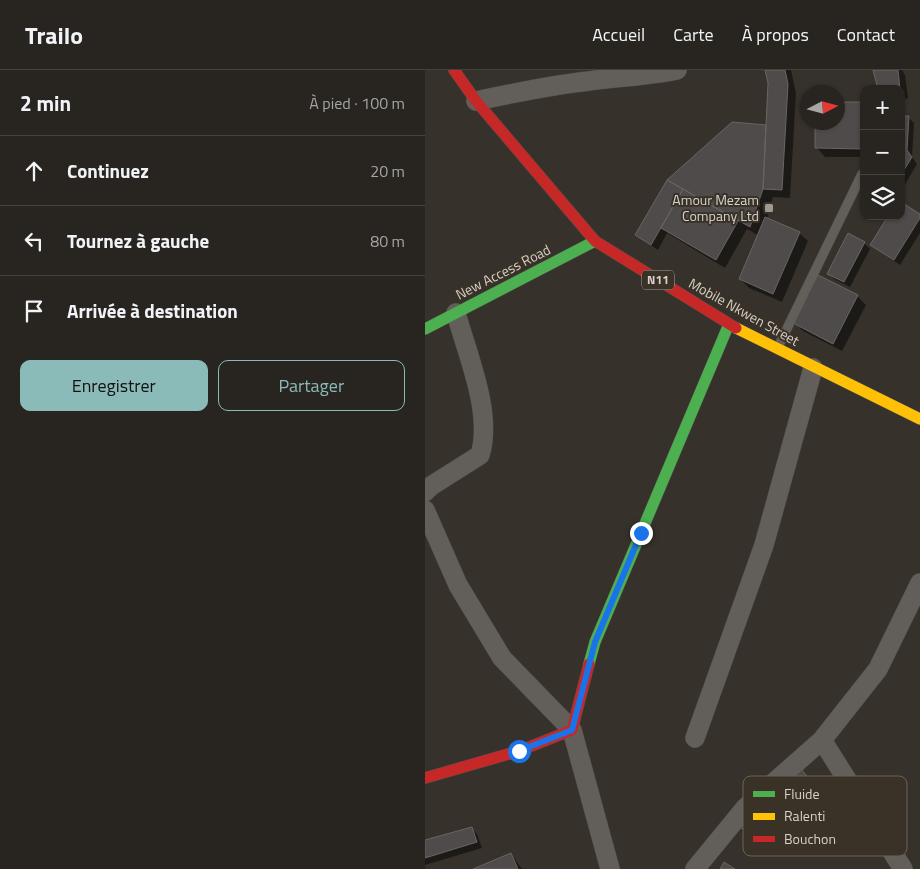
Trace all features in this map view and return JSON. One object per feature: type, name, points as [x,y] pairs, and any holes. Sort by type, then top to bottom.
[{"type":"main road","name":"Mobile Nkwen Street","points":[[454,70],[476,101],[595,241],[729,324],[777,347],[813,368],[920,419]]},
{"type":"main road","name":"New Access Road","points":[[425,329],[595,241]]},
{"type":"main road","points":[[425,778],[519,751],[572,730],[595,642],[729,324]]},
{"type":"street","points":[[476,101],[529,90],[591,81],[638,78],[677,70]]},
{"type":"street","points":[[425,492],[431,486],[481,455],[485,440],[483,416],[456,313]]},
{"type":"street","points":[[695,738],[764,545],[813,368]]},
{"type":"street","points":[[425,510],[458,585],[501,658],[572,730],[609,869]]},
{"type":"street","points":[[781,776],[822,740],[878,669],[920,583]]},
{"type":"street","points":[[822,740],[845,776]]},
{"type":"street","points":[[695,869],[743,810]]},
{"type":"street","points":[[895,856],[903,869]]},
{"type":"lane","points":[[777,347],[862,175]]},
{"type":"building","points":[[765,70],[785,70],[788,84],[782,190],[763,189],[768,83]]},
{"type":"building","points":[[873,70],[898,70],[900,85],[877,85]]},
{"type":"building","points":[[845,102],[860,102],[860,149],[815,148],[815,130],[845,130]]},
{"type":"building","points":[[905,116],[909,116],[907,150],[912,157],[905,168]]},
{"type":"building","points":[[732,122],[766,125],[763,189],[750,227],[667,180]]},
{"type":"building","points":[[667,180],[683,189],[651,245],[635,235]]},
{"type":"building","points":[[683,189],[738,221],[716,260],[661,228]]},
{"type":"building","points":[[905,205],[920,214],[920,218],[894,260],[870,245],[886,220],[905,220]]},
{"type":"building","points":[[765,217],[800,232],[773,294],[739,279]]},
{"type":"building","points":[[848,233],[865,242],[844,282],[827,274]]},
{"type":"building","points":[[818,275],[858,295],[833,344],[793,323]]},
{"type":"building","points":[[801,769],[807,776],[793,776]]},
{"type":"building","points":[[743,819],[743,830],[735,826]]},
{"type":"building","points":[[472,827],[477,842],[425,858],[425,840]]},
{"type":"building","points":[[511,853],[518,869],[473,869]]},
{"type":"building","points":[[724,862],[735,869],[720,869]]},
{"type":"traffic: fast","points":[[425,329],[595,241]]},
{"type":"traffic: fast","points":[[589,664],[595,642],[729,324]]},
{"type":"traffic: slow","points":[[736,328],[920,419]]},
{"type":"traffic: jam","points":[[454,70],[476,101],[595,241],[736,328]]},
{"type":"traffic: jam","points":[[425,778],[519,751],[572,730],[589,664]]},
{"type":"place","name":"Amour Mezam Company Ltd","points":[[769,208]]},
{"type":"route","points":[[519,751],[572,730],[595,642],[641,533]]}]
